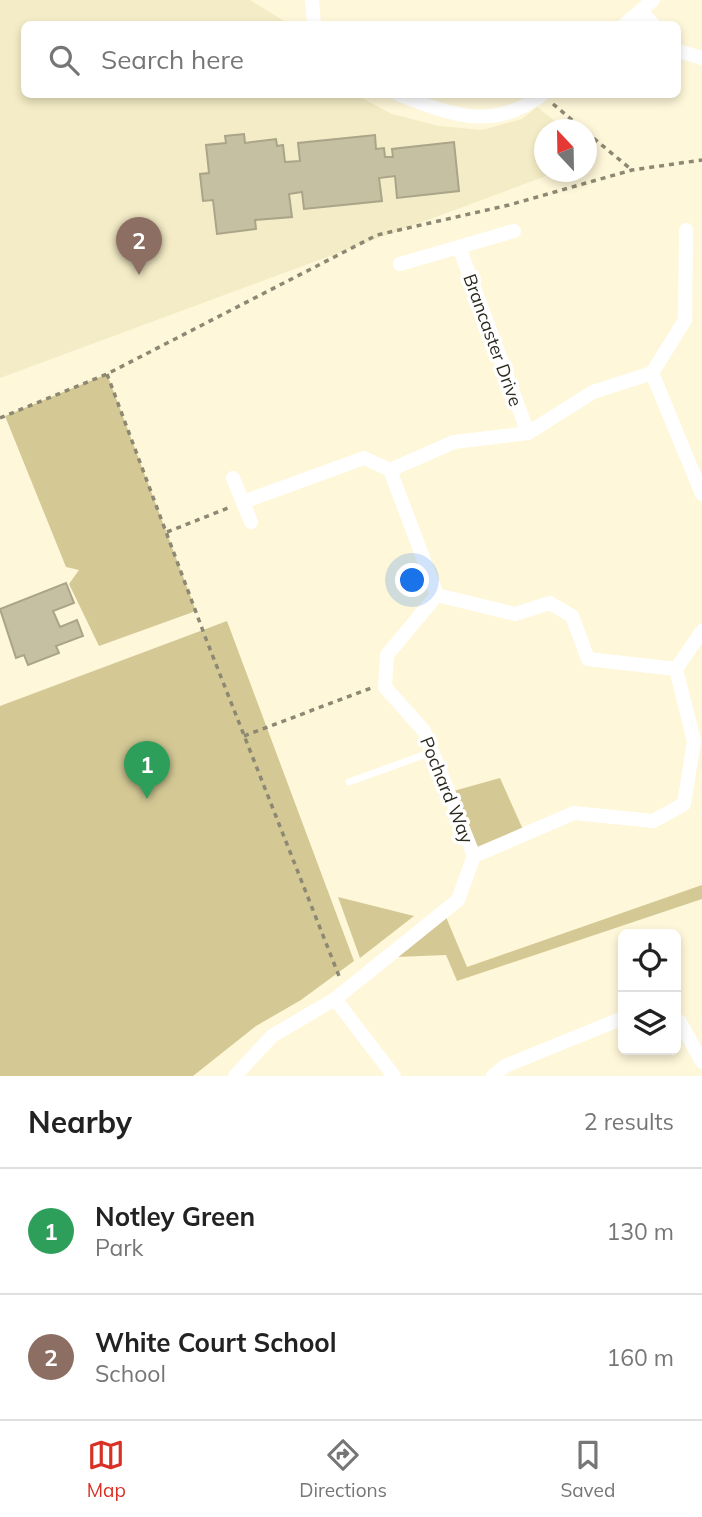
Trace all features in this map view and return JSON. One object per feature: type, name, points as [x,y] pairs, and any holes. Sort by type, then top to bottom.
[{"type":"street","points":[[312,0],[314,21]]},
{"type":"street","points":[[629,21],[653,0]]},
{"type":"street","points":[[641,11],[650,21]]},
{"type":"street","points":[[681,52],[702,58]]},
{"type":"street","points":[[408,98],[440,111],[479,119],[518,111],[538,98]]},
{"type":"street","points":[[390,470],[454,442],[528,433],[593,392],[652,373],[685,320],[686,230]]},
{"type":"street","points":[[400,264],[514,231]]},
{"type":"street","name":"Brancaster Drive","points":[[459,247],[528,433]]},
{"type":"street","points":[[652,373],[702,494]]},
{"type":"street","points":[[243,502],[364,458],[390,470],[437,595]]},
{"type":"street","points":[[233,478],[251,522]]},
{"type":"street","points":[[437,595],[515,614],[550,603],[572,615],[588,659],[676,669],[702,631]]},
{"type":"street","points":[[386,682],[387,655],[437,595]]},
{"type":"street","name":"Pochard Way","points":[[474,856],[574,813],[653,821],[684,804],[694,741],[676,669]]},
{"type":"street","name":"Pochard Way","points":[[235,1076],[272,1036],[335,999],[458,900],[474,856],[424,731],[385,687],[386,682]]},
{"type":"street","points":[[335,999],[394,1076]]},
{"type":"street","points":[[494,1076],[505,1066],[618,1020]]},
{"type":"street","points":[[681,1024],[702,1062]]},
{"type":"lane","points":[[349,782],[433,751]]},
{"type":"path","points":[[546,98],[571,119]]},
{"type":"path","points":[[597,141],[632,170]]},
{"type":"path","points":[[0,418],[107,374],[377,235],[509,205],[632,170],[702,160]]},
{"type":"path","points":[[107,374],[244,736],[340,978]]},
{"type":"path","points":[[166,532],[243,502]]},
{"type":"path","points":[[244,736],[386,682]]},
{"type":"shaded area","points":[[0,0],[250,0],[284,21],[21,21],[21,98],[362,98],[392,114],[439,126],[482,130],[522,119],[537,107],[552,119],[534,119],[534,181],[0,378]]},
{"type":"shaded area","points":[[107,374],[196,611],[99,646],[69,584],[79,570],[66,567],[5,416]]},
{"type":"shaded area","points":[[227,621],[354,961],[301,1000],[256,1026],[193,1076],[0,1076],[0,706]]},
{"type":"shaded area","points":[[500,778],[525,834],[474,856],[450,792]]},
{"type":"shaded area","points":[[702,885],[702,899],[457,981],[446,955],[397,957],[446,917],[467,967]]},
{"type":"shaded area","points":[[338,897],[414,916],[360,958]]},
{"type":"building","points":[[244,134],[245,143],[276,139],[277,146],[283,145],[285,162],[300,161],[298,143],[375,135],[376,149],[384,148],[385,157],[393,157],[392,149],[454,142],[459,191],[397,198],[395,176],[379,178],[382,201],[304,209],[302,192],[289,194],[292,217],[255,220],[256,229],[217,234],[213,200],[203,201],[200,174],[209,173],[206,145],[226,143],[225,136]]},
{"type":"building","points":[[66,583],[74,603],[53,611],[60,627],[77,620],[83,636],[56,646],[59,653],[28,665],[24,655],[16,658],[0,609]]},
{"type":"place","name":"White Court School","points":[[139,275]]},
{"type":"place","name":"Notley Green","points":[[147,799]]}]
